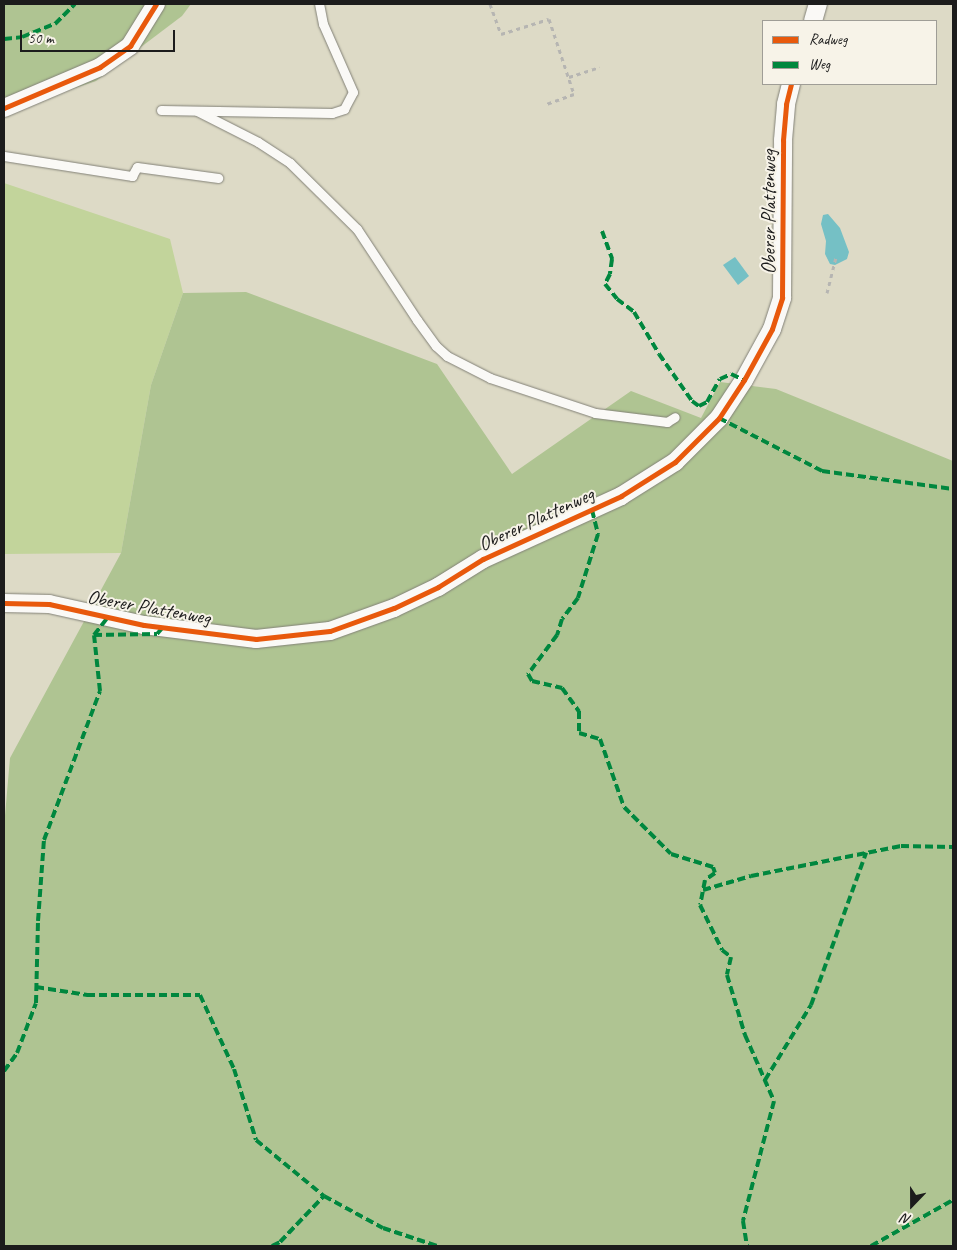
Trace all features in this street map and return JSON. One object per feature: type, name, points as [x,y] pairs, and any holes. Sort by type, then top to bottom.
[{"type":"street","points":[[4,108],[100,67],[130,46],[156,4]]},
{"type":"street","points":[[813,20],[818,4]]},
{"type":"street","name":"Oberer Plattenweg","points":[[4,603],[49,604],[144,625],[256,639],[330,631],[394,608],[438,587],[483,559],[620,496],[675,462],[719,418],[744,380],[772,329],[782,298],[783,140],[786,104],[791,85]]},
{"type":"lane","points":[[161,110],[332,113],[344,109],[353,92],[323,24],[319,4]]},
{"type":"lane","points":[[197,111],[258,142],[290,163],[357,229],[417,320],[436,346],[447,356],[490,378],[595,413],[667,422],[675,417]]},
{"type":"lane","points":[[4,156],[132,176],[137,167],[218,178]]},
{"type":"path","points":[[490,4],[501,34],[549,19],[574,94],[546,104]]},
{"type":"path","points":[[569,76],[599,67]]},
{"type":"path","points":[[827,293],[836,258]]},
{"type":"green space","points":[[4,4],[191,4],[182,16],[96,81],[4,112]]},
{"type":"green space","points":[[4,183],[170,239],[183,293],[151,385],[121,553],[4,554]]},
{"type":"green space","points":[[246,292],[437,364],[512,474],[631,391],[701,418],[720,382],[776,389],[953,461],[953,1246],[4,1246],[4,827],[10,758],[121,553],[151,385],[183,293]]},
{"type":"water","points":[[828,214],[840,228],[849,252],[847,259],[835,265],[830,264],[825,254],[826,241],[821,224],[823,215]]},
{"type":"water","points":[[735,257],[749,276],[738,285],[723,265]]},
{"type":"marked path","points":[[4,39],[22,37],[55,24],[75,4]]},
{"type":"marked path","points":[[602,231],[612,259],[610,274],[605,284],[617,299],[634,312],[659,354],[692,401],[699,406],[707,402],[720,379],[731,374],[744,380]]},
{"type":"marked path","points":[[719,418],[822,471],[953,489]]},
{"type":"marked path","points":[[592,510],[598,534],[578,598],[562,619],[557,635],[528,674],[532,681],[562,688],[579,711],[579,733],[600,739],[624,807],[671,854],[713,867],[715,873],[705,880],[700,905],[722,950],[731,957],[727,975],[745,1035],[774,1101],[743,1221],[747,1246]]},
{"type":"marked path","points":[[94,635],[108,617]]},
{"type":"marked path","points":[[4,1071],[17,1053],[36,1003],[38,921],[44,840],[100,691],[94,635],[157,634],[163,627]]},
{"type":"marked path","points":[[703,890],[751,876],[901,846],[953,847]]},
{"type":"marked path","points":[[765,1080],[811,1005],[866,853]]},
{"type":"marked path","points":[[36,987],[87,995],[200,995],[234,1069],[256,1140],[324,1196],[383,1228],[437,1246]]},
{"type":"marked path","points":[[272,1246],[280,1242],[324,1196]]},
{"type":"marked path","points":[[871,1246],[953,1200]]},
{"type":"cycle path","points":[[4,108],[100,67],[130,46],[156,4]]},
{"type":"cycle path","points":[[4,603],[49,604],[144,625],[256,639],[330,631],[394,608],[438,587],[483,559],[621,496],[675,462],[719,418],[744,380],[772,329],[782,298],[783,140],[786,104],[791,85]]}]
